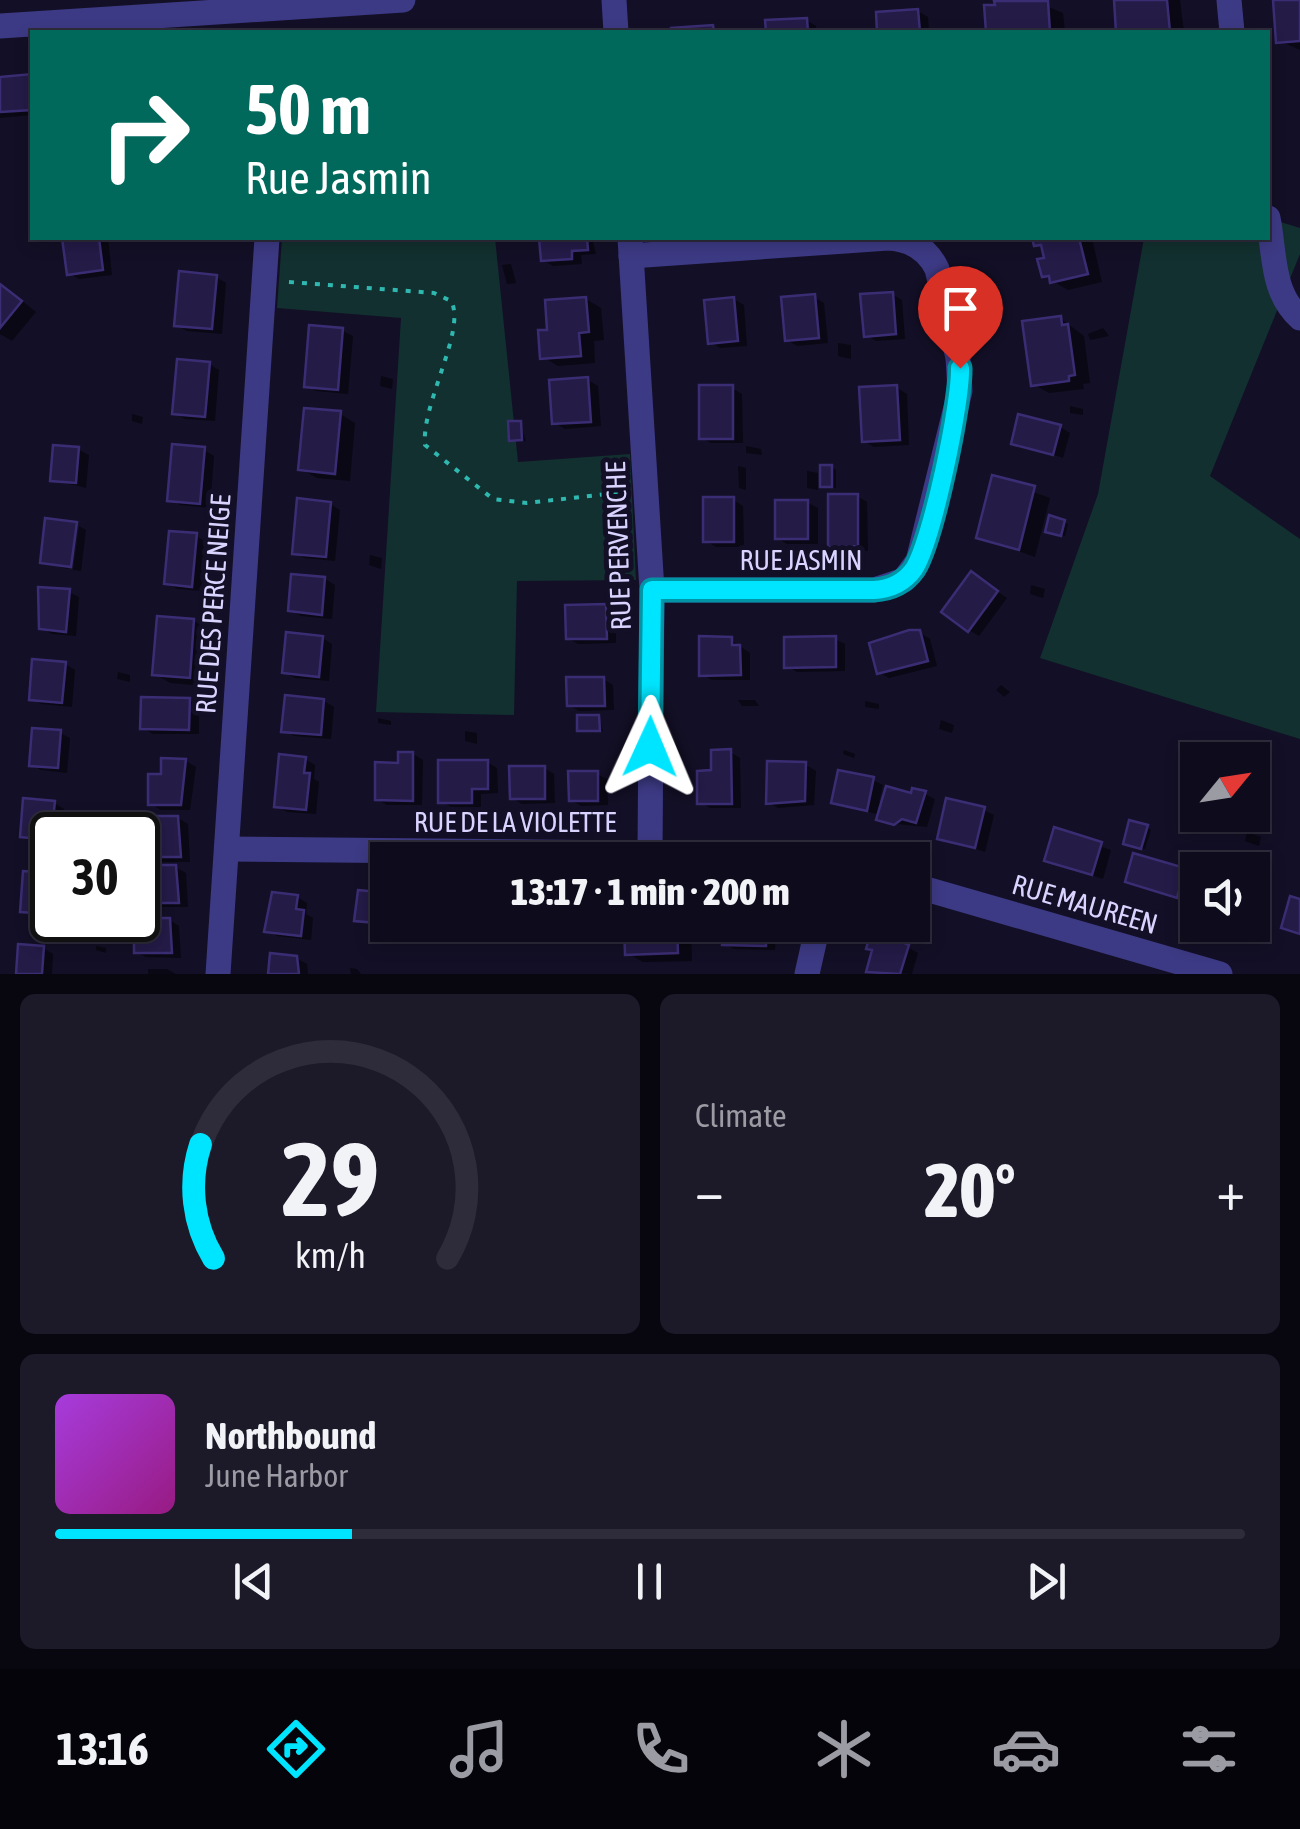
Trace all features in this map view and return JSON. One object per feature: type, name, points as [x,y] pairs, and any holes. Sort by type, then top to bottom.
[{"type":"street","points":[[0,26],[279,21],[403,0]]},
{"type":"street","points":[[614,0],[616,30]]},
{"type":"street","points":[[1229,0],[1232,30]]},
{"type":"street","points":[[1270,236],[1274,273],[1290,309],[1300,318]]},
{"type":"street","name":"RUE DES PERCE NEIGE","points":[[218,974],[267,240]]},
{"type":"street","name":"RUE JASMIN","points":[[630,247],[869,240]]},
{"type":"street","name":"RUE JASMIN","points":[[652,590],[874,590],[904,580],[921,553],[956,408],[960,368],[937,269],[924,250],[905,240]]},
{"type":"street","name":"RUE PERVENCHE","points":[[630,247],[652,590],[650,842]]},
{"type":"street","name":"RUE DE LA VIOLETTE","points":[[227,849],[370,850]]},
{"type":"street","name":"RUE MAUREEN","points":[[930,891],[1220,974]]},
{"type":"street","points":[[807,974],[814,942]]},
{"type":"path","points":[[264,280],[447,297],[456,310],[456,320],[426,410],[424,437],[428,450],[486,494],[501,500],[527,503],[630,491]]},
{"type":"green space","points":[[1270,219],[1300,228],[1300,254],[1210,476],[1300,539],[1300,739],[1040,658],[1098,494],[1144,240],[1270,240]]},
{"type":"green space","points":[[282,240],[495,240],[518,462],[630,454],[636,580],[517,581],[514,715],[376,712],[401,318],[277,308]]},
{"type":"building","points":[[1114,0],[1167,0],[1170,30],[1116,30]]},
{"type":"building","points":[[1273,0],[1300,0],[1300,41],[1276,43]]},
{"type":"building","points":[[994,1],[1048,1],[1050,30],[986,30],[984,5],[995,5]]},
{"type":"building","points":[[918,9],[920,30],[877,30],[876,12]]},
{"type":"building","points":[[807,18],[808,30],[766,30],[765,20]]},
{"type":"building","points":[[713,25],[714,30],[671,30]]},
{"type":"building","points":[[30,74],[30,110],[0,112],[0,77]]},
{"type":"building","points":[[62,240],[99,240],[103,270],[67,275]]},
{"type":"building","points":[[539,240],[587,240],[588,250],[572,251],[572,259],[541,261]]},
{"type":"building","points":[[1032,240],[1080,240],[1088,274],[1050,283],[1049,276],[1042,277],[1037,259],[1044,258],[1041,245],[1034,246]]},
{"type":"building","points":[[179,271],[217,275],[212,329],[174,326]]},
{"type":"building","points":[[0,284],[22,301],[0,328]]},
{"type":"building","points":[[893,292],[896,334],[864,337],[860,294]]},
{"type":"building","points":[[815,294],[819,338],[785,341],[781,297]]},
{"type":"building","points":[[586,297],[589,332],[579,333],[581,356],[540,359],[538,330],[547,330],[545,300]]},
{"type":"building","points":[[734,297],[738,341],[708,344],[704,300]]},
{"type":"building","points":[[1061,316],[1062,325],[1068,324],[1075,375],[1069,376],[1069,381],[1031,386],[1022,321]]},
{"type":"building","points":[[309,325],[343,328],[338,390],[304,387]]},
{"type":"building","points":[[177,359],[210,362],[205,417],[172,414]]},
{"type":"building","points":[[588,377],[591,422],[552,424],[549,380]]},
{"type":"building","points":[[699,385],[733,385],[733,439],[699,439]]},
{"type":"building","points":[[897,385],[900,440],[862,442],[859,387]]},
{"type":"building","points":[[304,408],[341,411],[335,474],[298,470]]},
{"type":"building","points":[[1018,414],[1061,425],[1053,455],[1011,444]]},
{"type":"building","points":[[508,421],[521,421],[522,440],[509,441]]},
{"type":"building","points":[[172,444],[205,447],[200,504],[167,501]]},
{"type":"building","points":[[53,445],[79,447],[76,483],[50,481]]},
{"type":"building","points":[[820,465],[832,465],[832,487],[820,487]]},
{"type":"building","points":[[992,475],[1035,486],[1019,550],[976,538]]},
{"type":"building","points":[[828,494],[858,494],[858,546],[828,547]]},
{"type":"building","points":[[703,497],[734,497],[734,542],[703,542]]},
{"type":"building","points":[[297,498],[331,502],[326,557],[292,554]]},
{"type":"building","points":[[775,500],[808,500],[808,539],[775,539]]},
{"type":"building","points":[[1049,515],[1065,520],[1061,536],[1045,532]]},
{"type":"building","points":[[45,518],[77,522],[71,567],[40,563]]},
{"type":"building","points":[[169,531],[197,533],[192,587],[164,584]]},
{"type":"building","points":[[971,571],[998,591],[968,632],[941,612]]},
{"type":"building","points":[[291,574],[325,577],[322,615],[288,611]]},
{"type":"building","points":[[38,587],[70,589],[66,632],[39,629]]},
{"type":"building","points":[[606,604],[607,639],[566,639],[565,605]]},
{"type":"building","points":[[157,616],[194,619],[190,678],[152,675]]},
{"type":"building","points":[[920,630],[928,661],[877,674],[869,643]]},
{"type":"building","points":[[286,632],[323,636],[319,677],[282,673]]},
{"type":"building","points":[[699,636],[732,637],[732,645],[740,645],[741,675],[699,676]]},
{"type":"building","points":[[836,636],[836,667],[784,668],[784,637]]},
{"type":"building","points":[[32,659],[66,662],[62,703],[29,700]]},
{"type":"building","points":[[566,677],[604,677],[605,706],[567,706]]},
{"type":"building","points":[[285,695],[324,699],[321,735],[281,732]]},
{"type":"building","points":[[141,697],[190,698],[189,730],[140,729]]},
{"type":"building","points":[[577,715],[599,715],[600,731],[577,731]]},
{"type":"building","points":[[32,728],[61,730],[58,768],[29,766]]},
{"type":"building","points":[[731,749],[732,804],[697,804],[697,771],[711,770],[711,750]]},
{"type":"building","points":[[398,752],[413,752],[413,801],[375,800],[375,762],[398,763]]},
{"type":"building","points":[[279,754],[306,757],[304,773],[310,773],[306,810],[274,807]]},
{"type":"building","points":[[161,758],[186,759],[181,805],[148,805],[148,774],[161,774]]},
{"type":"building","points":[[438,760],[488,760],[488,789],[472,789],[472,803],[438,803]]},
{"type":"building","points":[[767,761],[806,762],[805,801],[766,804]]},
{"type":"building","points":[[509,766],[545,766],[545,799],[510,799]]},
{"type":"building","points":[[838,770],[874,777],[867,811],[831,803]]},
{"type":"building","points":[[568,771],[598,771],[598,801],[569,801]]},
{"type":"building","points":[[886,786],[911,793],[912,788],[926,791],[916,823],[902,819],[894,825],[876,820]]},
{"type":"building","points":[[23,798],[55,801],[54,812],[30,812],[30,838],[20,837]]},
{"type":"building","points":[[946,798],[985,807],[975,848],[937,839]]},
{"type":"building","points":[[160,816],[178,816],[181,857],[160,857]]},
{"type":"building","points":[[1129,820],[1148,825],[1141,849],[1123,844]]},
{"type":"building","points":[[1054,827],[1102,842],[1092,875],[1044,861]]},
{"type":"building","points":[[1133,853],[1180,867],[1177,898],[1125,882]]},
{"type":"building","points":[[160,865],[176,865],[179,903],[160,903]]},
{"type":"building","points":[[23,871],[30,871],[30,913],[20,912]]},
{"type":"building","points":[[358,890],[370,891],[370,922],[354,921]]},
{"type":"building","points":[[272,892],[298,895],[296,909],[304,910],[301,936],[264,932]]},
{"type":"building","points":[[1290,896],[1300,899],[1300,934],[1281,928]]},
{"type":"building","points":[[160,918],[170,918],[172,953],[134,953],[134,942],[160,942]]},
{"type":"building","points":[[625,942],[678,942],[678,953],[625,955]]},
{"type":"building","points":[[722,942],[766,942],[766,946],[722,945]]},
{"type":"building","points":[[868,942],[909,945],[900,974],[866,972],[872,950],[866,949]]},
{"type":"building","points":[[18,944],[44,946],[42,974],[16,974]]},
{"type":"building","points":[[270,953],[297,956],[299,974],[268,974]]},
{"type":"route","points":[[650,747],[652,590],[882,590],[904,580],[921,553],[960,391],[960,368]]}]
